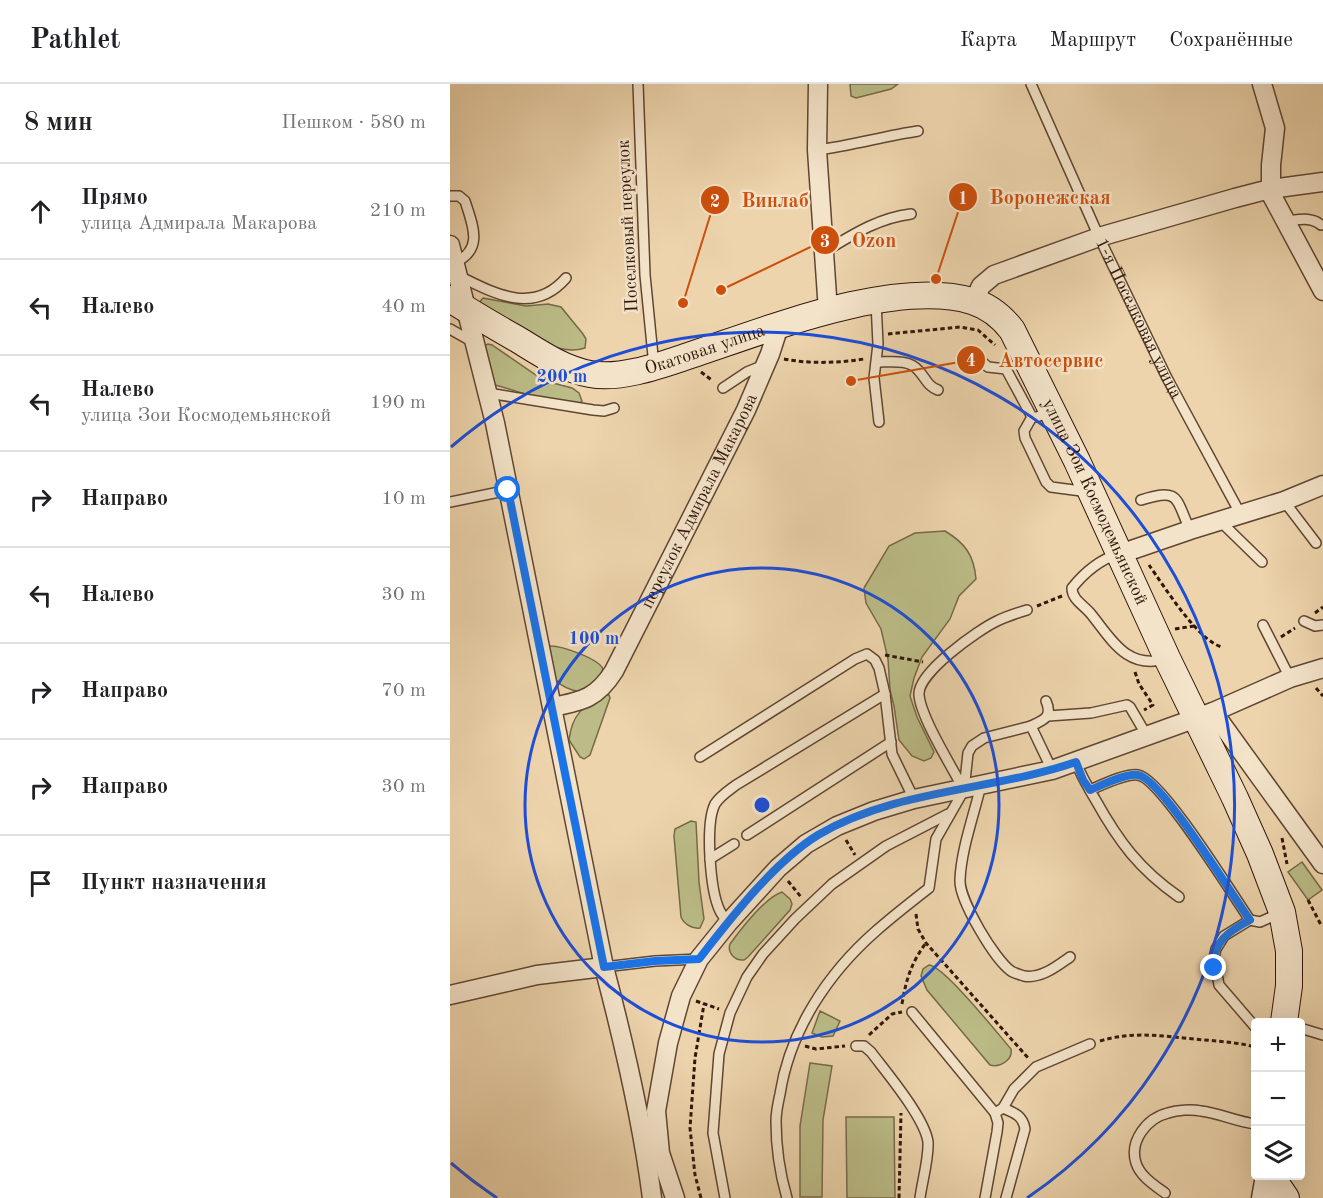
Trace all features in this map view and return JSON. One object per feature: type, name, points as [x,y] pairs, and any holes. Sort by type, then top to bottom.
[{"type":"main road","name":"Окатовая улица","points":[[455,278],[557,363],[591,375],[610,375],[654,367],[779,326],[876,299],[933,296],[974,301]]},
{"type":"main road","name":"улица Зои Космодемьянской","points":[[974,301],[996,314],[1012,330],[1042,413],[1092,492],[1167,658],[1205,715],[1235,798],[1282,912],[1289,951],[1289,1018]]},
{"type":"main road","points":[[1274,1180],[1286,1198]]},
{"type":"street","points":[[818,84],[817,150],[828,311]]},
{"type":"street","points":[[1262,84],[1275,128],[1270,189],[1323,291]]},
{"type":"street","points":[[974,301],[981,286],[994,275],[1099,237],[1270,189],[1323,182]]},
{"type":"street","points":[[455,278],[488,393],[604,967],[653,1154],[675,1198]]},
{"type":"street","name":"переулок Адмирала Макарова","points":[[553,707],[591,697],[610,679],[746,410],[768,359],[779,326]]},
{"type":"street","points":[[1120,554],[1284,501],[1323,485]]},
{"type":"street","points":[[652,1198],[656,1112],[668,1043],[681,996],[699,959],[728,922],[778,868],[806,844],[837,826],[874,811],[914,799],[1052,771],[1205,715],[1290,678],[1322,668]]},
{"type":"street","points":[[1205,715],[1323,864]]},
{"type":"street","points":[[450,995],[537,975],[604,967]]},
{"type":"street","points":[[1261,1198],[1264,1180]]},
{"type":"lane","name":"Поселковый переулок","points":[[638,84],[645,275],[654,367]]},
{"type":"lane","name":"1-я Поселковая улица","points":[[1031,84],[1099,237],[1167,378],[1241,515]]},
{"type":"lane","points":[[817,150],[918,131]]},
{"type":"lane","points":[[450,196],[459,196],[465,201],[475,239],[471,252],[465,258],[455,278],[512,298],[530,298],[550,293],[566,278]]},
{"type":"lane","points":[[824,252],[874,223],[891,216],[911,214]]},
{"type":"lane","points":[[1285,221],[1308,219],[1316,220],[1321,225]]},
{"type":"lane","points":[[876,299],[878,360],[874,378],[879,422]]},
{"type":"lane","points":[[450,329],[475,343]]},
{"type":"lane","points":[[972,353],[988,367],[1006,369],[1042,413],[1024,431],[1025,438],[1051,488],[1092,492]]},
{"type":"lane","points":[[723,388],[768,359]]},
{"type":"lane","points":[[878,360],[909,364],[918,369],[932,388],[938,390]]},
{"type":"lane","points":[[488,393],[593,410],[604,411],[614,408]]},
{"type":"lane","points":[[450,502],[508,490]]},
{"type":"lane","points":[[1142,500],[1163,493],[1170,494],[1176,499],[1190,530]]},
{"type":"lane","points":[[1284,501],[1316,543]]},
{"type":"lane","points":[[1220,521],[1262,562]]},
{"type":"lane","points":[[1120,554],[1104,559],[1088,571],[1075,584],[1073,597],[1089,611],[1121,651],[1132,657],[1151,662],[1167,658]]},
{"type":"lane","points":[[973,788],[923,711],[918,693],[923,680],[936,665],[971,637],[996,621],[1027,610]]},
{"type":"lane","points":[[1304,621],[1315,626],[1323,625]]},
{"type":"lane","points":[[1263,625],[1290,678]]},
{"type":"lane","points":[[700,757],[855,659],[863,655],[871,656],[879,668],[885,694],[892,754],[914,799]]},
{"type":"lane","points":[[728,922],[719,910],[710,859],[710,824],[714,806],[725,793],[885,694]]},
{"type":"lane","points":[[1046,701],[1050,712],[1048,716]]},
{"type":"lane","points":[[1070,957],[1044,974],[1026,977],[1011,971],[989,945],[967,907],[960,882],[973,788],[968,753],[972,746],[984,738],[1031,726],[1048,716],[1091,713],[1127,705],[1147,736]]},
{"type":"lane","points":[[1031,726],[1052,771]]},
{"type":"lane","points":[[747,835],[891,742]]},
{"type":"lane","points":[[1076,762],[1083,780],[1115,834],[1139,865],[1179,897]]},
{"type":"lane","points":[[1090,790],[1131,775],[1140,774],[1147,779],[1197,840],[1250,920]]},
{"type":"lane","points":[[787,1198],[781,1178],[776,1120],[784,1070],[794,1043],[809,1011],[838,970],[874,932],[929,888],[936,839],[950,813],[973,788]]},
{"type":"lane","points":[[725,1198],[713,1133],[719,1054],[730,1013],[747,977],[763,954],[832,884],[886,846],[950,813]]},
{"type":"lane","points":[[710,859],[734,844]]},
{"type":"lane","points":[[1251,1022],[1219,985],[1214,958],[1216,949],[1224,936],[1250,920],[1260,922],[1282,912]]},
{"type":"lane","points":[[604,967],[699,959]]},
{"type":"lane","points":[[912,1012],[999,1111],[1018,1115],[1024,1122],[1025,1129],[1006,1198]]},
{"type":"lane","points":[[1305,1029],[1323,1035]]},
{"type":"lane","points":[[985,1198],[999,1111],[1014,1089],[1036,1067],[1090,1044]]},
{"type":"lane","points":[[856,1046],[864,1046],[871,1052],[925,1130],[928,1143],[920,1198]]},
{"type":"lane","points":[[1165,1193],[1146,1178],[1136,1164],[1134,1148],[1140,1132],[1155,1119],[1168,1113],[1200,1110],[1251,1123]]},
{"type":"path","points":[[878,336],[960,327],[978,330],[998,348]]},
{"type":"path","points":[[768,359],[817,362],[878,360]]},
{"type":"path","points":[[1148,564],[1194,626],[1215,645],[1222,647]]},
{"type":"path","points":[[1027,610],[1072,592]]},
{"type":"path","points":[[1278,639],[1293,630]]},
{"type":"path","points":[[871,656],[890,655],[936,665]]},
{"type":"path","points":[[1143,691],[1153,705]]},
{"type":"path","points":[[837,826],[861,864]]},
{"type":"path","points":[[1281,833],[1288,872]]},
{"type":"path","points":[[778,868],[808,906]]},
{"type":"path","points":[[914,900],[918,929],[926,943],[1036,1067]]},
{"type":"path","points":[[1308,900],[1322,925]]},
{"type":"path","points":[[901,1011],[908,972],[926,943]]},
{"type":"path","points":[[681,996],[730,1013]]},
{"type":"path","points":[[701,1198],[695,1175],[690,1128],[695,1058],[704,1004]]},
{"type":"path","points":[[856,1046],[892,1014],[901,1011],[912,1012]]},
{"type":"path","points":[[1090,1044],[1117,1036],[1138,1034],[1251,1046]]},
{"type":"path","points":[[794,1043],[816,1049],[838,1046]]},
{"type":"path","points":[[899,1198],[900,1116],[905,1098]]},
{"type":"green space","points":[[850,84],[898,84],[891,89],[856,98],[851,96]]},
{"type":"green space","points":[[483,298],[526,306],[548,304],[561,307],[586,339],[585,348],[572,350],[543,343],[478,304]]},
{"type":"green space","points":[[488,344],[536,375],[572,388],[579,393],[582,401],[569,403],[547,400],[495,385],[491,380],[483,346]]},
{"type":"green space","points":[[945,531],[958,540],[971,556],[976,579],[959,596],[950,619],[922,657],[914,678],[910,696],[917,717],[934,752],[931,758],[924,761],[912,756],[899,740],[890,690],[888,659],[881,629],[866,603],[864,588],[889,546],[915,533]]},
{"type":"green space","points":[[549,646],[570,650],[595,661],[603,669],[599,677],[580,692],[564,687],[553,673],[547,650]]},
{"type":"green space","points":[[609,695],[610,698],[590,755],[584,759],[580,757],[569,740],[573,724],[585,707]]},
{"type":"green space","points":[[691,821],[696,822],[699,882],[704,919],[700,928],[689,926],[681,917],[674,836],[675,829]]},
{"type":"green space","points":[[1302,862],[1322,890],[1308,900],[1288,872]]},
{"type":"green space","points":[[782,892],[790,899],[792,904],[790,910],[748,957],[744,960],[735,958],[731,953],[730,944],[761,907]]},
{"type":"green space","points":[[929,965],[936,968],[958,988],[1011,1049],[1008,1060],[998,1065],[990,1065],[927,990],[921,976],[923,969]]},
{"type":"green space","points":[[820,1011],[840,1021],[833,1036],[822,1037],[812,1033]]},
{"type":"green space","points":[[810,1063],[832,1066],[823,1120],[822,1197],[800,1197],[800,1126]]},
{"type":"green space","points":[[846,1117],[894,1117],[895,1198],[847,1198]]},
{"type":"place","name":"Воронежская","points":[[936,279]]},
{"type":"place","name":"Ozon","points":[[721,290]]},
{"type":"place","name":"Винлаб","points":[[683,303]]},
{"type":"place","name":"Автосервис","points":[[851,381]]},
{"type":"route","points":[[508,490],[604,967],[699,959],[728,922],[778,868],[806,844],[837,826],[874,811],[914,799],[1052,771],[1076,762],[1090,790],[1131,775],[1140,774],[1147,779],[1197,840],[1218,870],[1250,920],[1224,936],[1216,949],[1214,968]]}]
